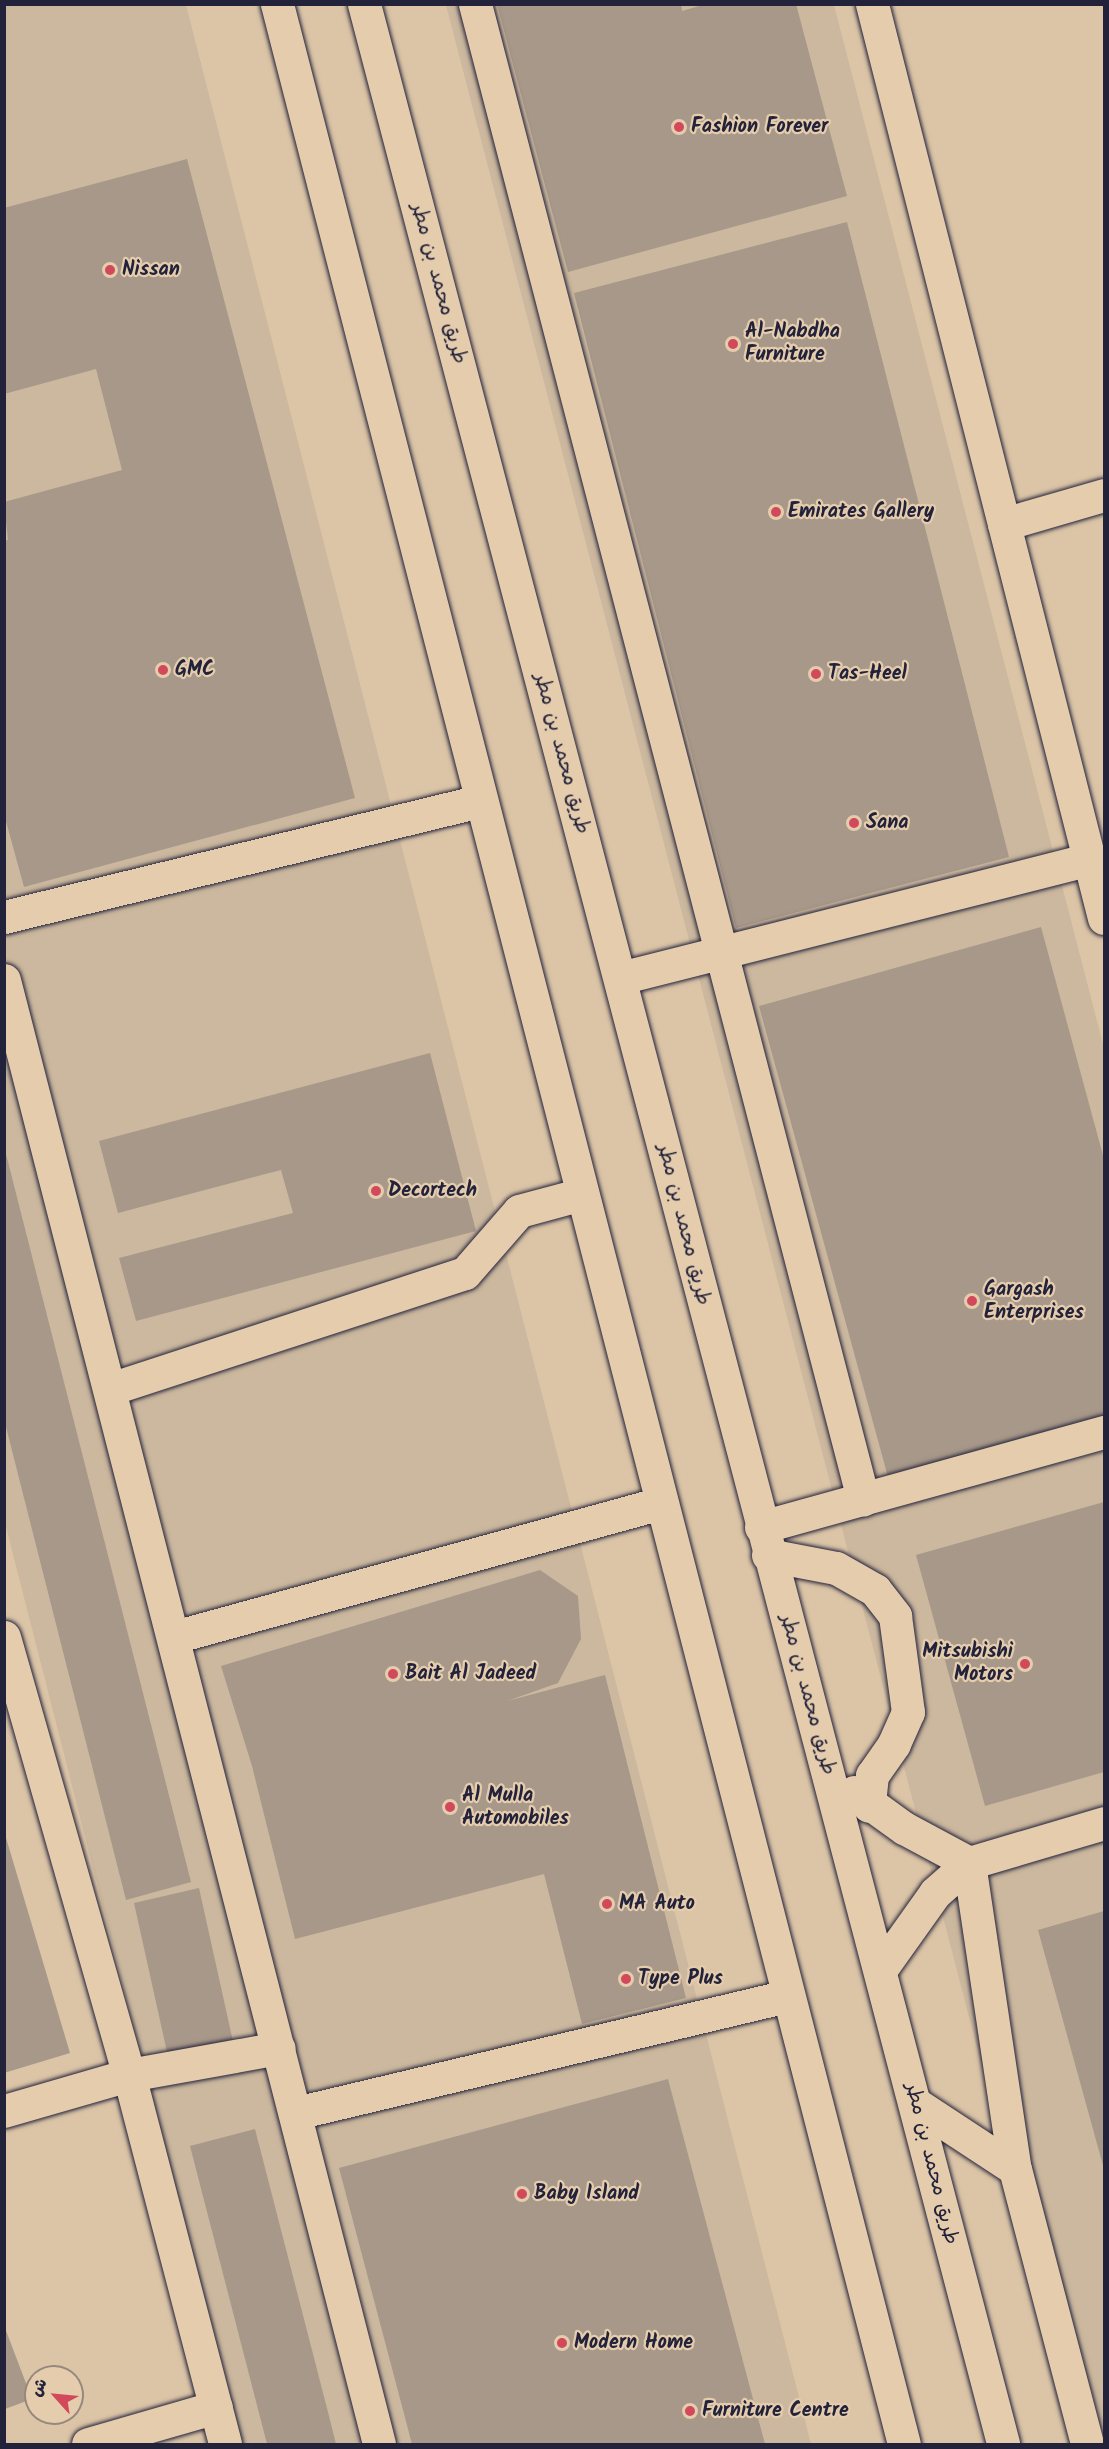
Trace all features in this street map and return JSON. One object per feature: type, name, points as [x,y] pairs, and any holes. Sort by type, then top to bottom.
[{"type":"street","points":[[276,4],[904,2445]]},
{"type":"street","name":"طريق محمد بن مطر","points":[[364,4],[620,978],[764,1541],[881,1970],[1003,2445]]},
{"type":"street","points":[[475,4],[723,952],[863,1499]]},
{"type":"street","points":[[880,7],[1004,524],[1104,918]]},
{"type":"street","points":[[1004,524],[1104,495]]},
{"type":"street","points":[[4,917],[481,801]]},
{"type":"street","points":[[620,978],[1089,859]]},
{"type":"street","points":[[4,980],[380,2445]]},
{"type":"street","points":[[110,1389],[465,1273],[519,1211],[582,1194]]},
{"type":"street","points":[[764,1541],[863,1499],[1104,1432]]},
{"type":"street","points":[[174,1637],[661,1503]]},
{"type":"street","points":[[764,1541],[836,1568],[874,1590],[895,1616],[908,1712],[894,1744],[872,1774],[869,1806]]},
{"type":"street","points":[[4,1637],[129,2075],[225,2445]]},
{"type":"street","points":[[826,1766],[869,1806],[969,1863]]},
{"type":"street","points":[[881,1970],[935,1893],[969,1863],[1104,1823]]},
{"type":"street","points":[[969,1863],[1015,2169],[1087,2445]]},
{"type":"street","points":[[296,2113],[788,1996]]},
{"type":"street","points":[[4,2111],[129,2075],[279,2048]]},
{"type":"street","points":[[916,2104],[1015,2169]]},
{"type":"street","points":[[88,2445],[216,2407]]},
{"type":"shaded area","points":[[4,5],[186,5],[811,2444],[240,2444],[5,1523]]},
{"type":"shaded area","points":[[446,5],[834,5],[1104,1048],[1104,2444],[1080,2444]]},
{"type":"building","name":"Fashion Forever","points":[[497,4],[681,4],[682,11],[706,4],[796,4],[847,196],[568,272]]},
{"type":"building","name":"GMC","points":[[187,159],[355,798],[24,887],[4,814],[4,541],[8,540],[4,502],[122,470],[96,369],[4,394],[4,208]]},
{"type":"building","points":[[847,222],[1009,857],[736,928],[574,293]]},
{"type":"building","points":[[1041,927],[1104,1159],[1104,1416],[888,1477],[759,1006]]},
{"type":"building","name":"Decortech","points":[[430,1053],[476,1231],[136,1321],[119,1258],[293,1213],[281,1170],[118,1213],[99,1141]]},
{"type":"building","points":[[5,1150],[191,1882],[126,1900],[4,1419]]},
{"type":"building","name":"Mitsubishi Motors","points":[[1104,1502],[1104,1772],[985,1806],[916,1555]]},
{"type":"building","points":[[540,1570],[578,1596],[581,1639],[558,1683],[507,1701],[605,1675],[686,1998],[582,2024],[544,1874],[295,1939],[252,1766],[221,1666]]},
{"type":"building","points":[[4,1831],[70,2053],[4,2073]]},
{"type":"building","points":[[199,1888],[234,2046],[169,2061],[134,1903]]},
{"type":"building","points":[[1104,1911],[1104,2169],[1038,1930]]},
{"type":"building","points":[[668,2079],[765,2444],[412,2444],[339,2168]]},
{"type":"building","points":[[255,2129],[336,2444],[267,2444],[190,2146]]},
{"type":"building","points":[[5,2328],[24,2378],[24,2402],[5,2409]]},
{"type":"place","name":"Fashion Forever","points":[[679,127]]},
{"type":"place","name":"Nissan","points":[[110,270]]},
{"type":"place","name":"Al-Nabdha Furniture","points":[[733,344]]},
{"type":"place","name":"Emirates Gallery","points":[[776,512]]},
{"type":"place","name":"GMC","points":[[163,670]]},
{"type":"place","name":"Tas-Heel","points":[[816,674]]},
{"type":"place","name":"Sana","points":[[854,823]]},
{"type":"place","name":"Decortech","points":[[376,1191]]},
{"type":"place","name":"Gargash Enterprises","points":[[972,1301]]},
{"type":"place","name":"Mitsubishi Motors","points":[[1025,1664]]},
{"type":"place","name":"Bait Al Jadeed","points":[[393,1674]]},
{"type":"place","name":"Al Mulla Automobiles","points":[[450,1807]]},
{"type":"place","name":"MA Auto","points":[[607,1904]]},
{"type":"place","name":"Type Plus","points":[[626,1979]]},
{"type":"place","name":"Baby Island","points":[[522,2194]]},
{"type":"place","name":"Modern Home","points":[[562,2343]]},
{"type":"place","name":"Furniture Centre","points":[[690,2411]]}]
